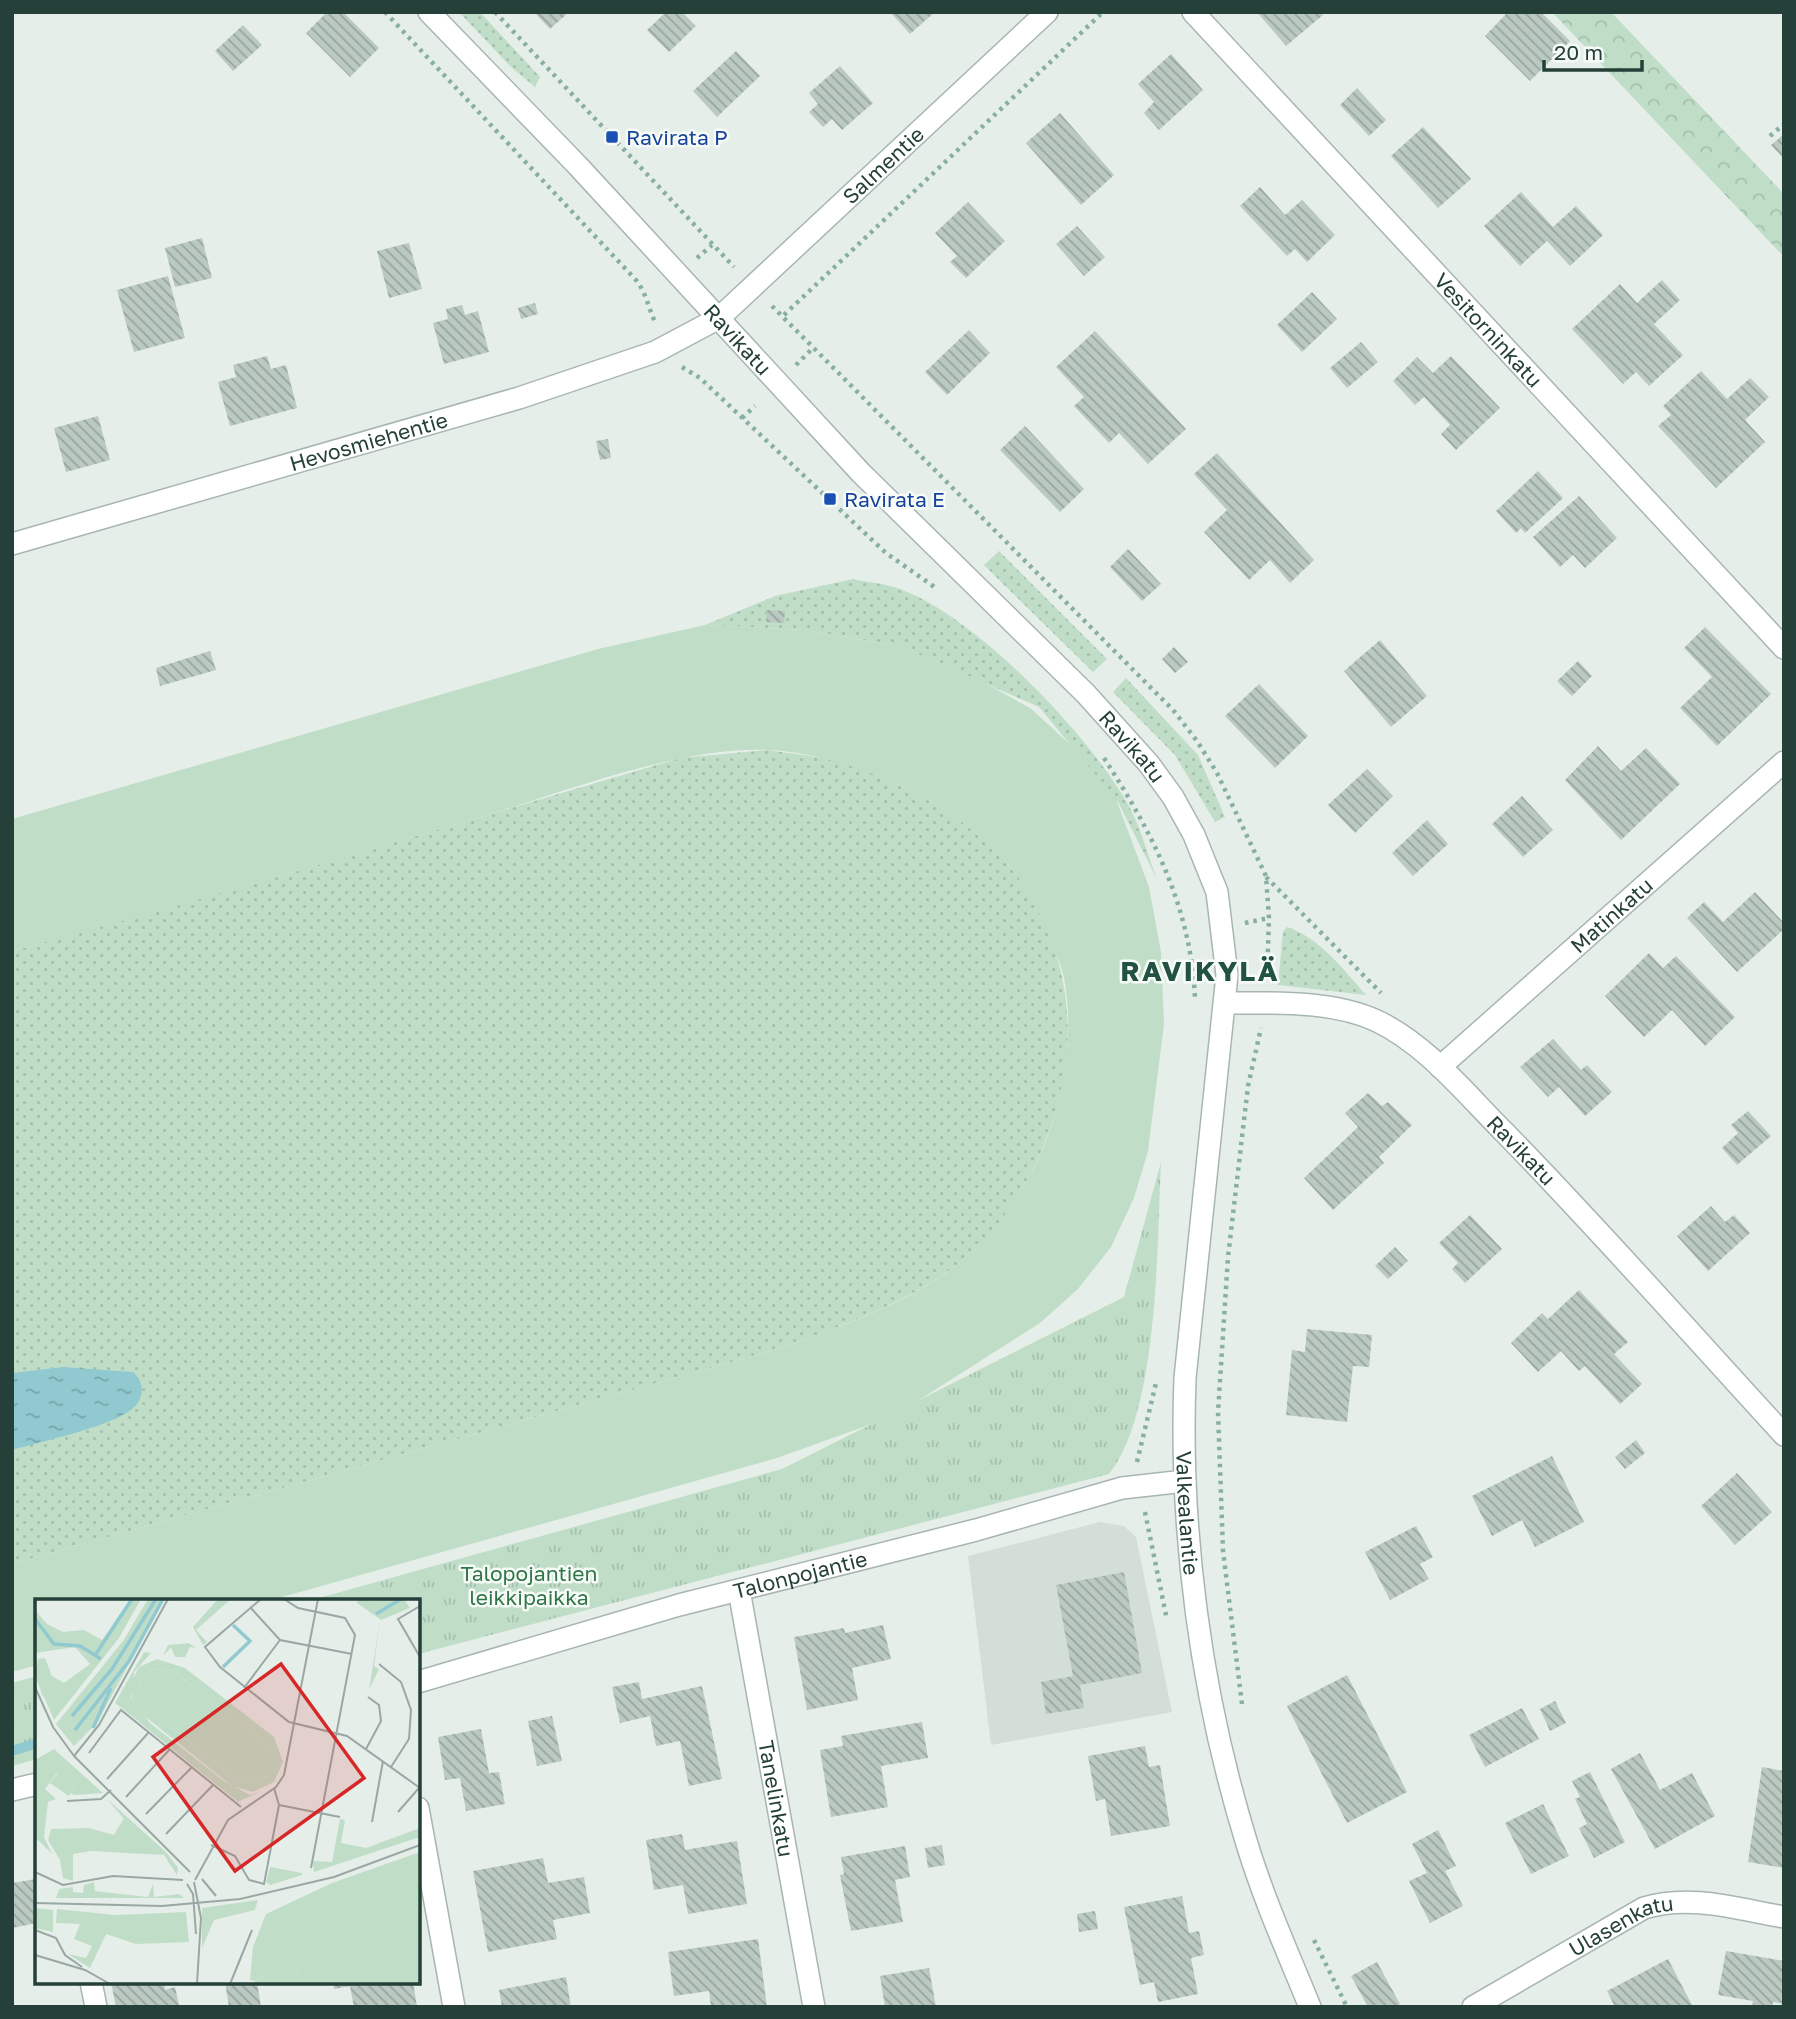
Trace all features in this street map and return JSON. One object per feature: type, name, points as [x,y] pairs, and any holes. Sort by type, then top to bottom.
[{"type":"street","name":"Ravikatu","points":[[429,12],[719,318],[860,473],[1086,694],[1149,764],[1173,797],[1194,835],[1217,892],[1227,975],[1226,1003],[1299,1005],[1347,1010],[1377,1021],[1405,1038],[1440,1067],[1628,1264],[1784,1435]]},
{"type":"street","name":"Salmentie","points":[[719,318],[1047,12]]},
{"type":"street","name":"Vesitorninkatu","points":[[1193,12],[1784,648]]},
{"type":"street","name":"Hevosmiehentie","points":[[12,544],[519,398],[655,352],[719,318]]},
{"type":"street","name":"Matinkatu","points":[[1440,1067],[1784,762]]},
{"type":"street","name":"Valkealantie","points":[[1226,1003],[1185,1378],[1185,1480],[1201,1630],[1215,1717],[1246,1842],[1285,1949],[1310,2007]]},
{"type":"street","name":"Talonpojantie","points":[[420,1681],[738,1590],[976,1530],[1122,1488],[1185,1480]]},
{"type":"street","name":"Tanelinkatu","points":[[738,1590],[814,2007]]},
{"type":"street","points":[[12,1790],[35,1784]]},
{"type":"street","points":[[420,1819],[454,2007]]},
{"type":"street","name":"Ulasenkatu","points":[[1473,2007],[1644,1908],[1695,1901],[1784,1917]]},
{"type":"street","points":[[91,1984],[96,2007]]},
{"type":"path","points":[[385,12],[647,294],[648,309],[655,322]]},
{"type":"path","points":[[495,12],[737,271]]},
{"type":"path","points":[[783,315],[1103,12]]},
{"type":"path","points":[[1770,136],[1784,124]]},
{"type":"path","points":[[698,257],[712,245]]},
{"type":"path","points":[[647,294],[654,293]]},
{"type":"path","points":[[773,307],[1173,710],[1217,773],[1266,876],[1383,995]]},
{"type":"path","points":[[795,365],[812,349]]},
{"type":"path","points":[[679,366],[700,378],[886,553],[941,591]]},
{"type":"path","points":[[742,418],[755,406]]},
{"type":"path","points":[[1101,755],[1143,819],[1171,880],[1186,933],[1195,1001]]},
{"type":"path","points":[[1266,876],[1269,918],[1267,973]]},
{"type":"path","points":[[1248,922],[1269,918]]},
{"type":"path","points":[[1244,1713],[1223,1551],[1218,1412],[1231,1231],[1248,1086],[1261,1032]]},
{"type":"path","points":[[1136,1456],[1158,1375]]},
{"type":"path","points":[[1309,1928],[1348,2007]]},
{"type":"shaded area","points":[[1100,1522],[1124,1526],[1136,1537],[1172,1712],[991,1745],[968,1556]]},
{"type":"green space","points":[[459,12],[480,12],[540,77],[535,87],[510,66]]},
{"type":"green space","points":[[1552,12],[1611,12],[1784,194],[1784,257]]},
{"type":"green space","points":[[999,551],[1107,659],[1093,672],[984,565]]},
{"type":"green space","points":[[853,579],[894,587],[925,601],[959,622],[1028,680],[1089,748],[1113,781],[1135,818],[1157,879],[1118,802],[1039,707],[899,646],[804,630],[705,625],[775,596]]},
{"type":"green space","points":[[705,625],[804,630],[899,646],[983,682],[1030,708],[1072,746],[1116,799],[1149,887],[1161,952],[1164,1024],[1148,1151],[1134,1198],[1111,1247],[1078,1289],[1040,1323],[894,1416],[777,1458],[275,1599],[35,1599],[35,1666],[12,1672],[12,1564],[785,1347],[835,1328],[909,1296],[954,1267],[987,1237],[1011,1207],[1031,1174],[1047,1139],[1062,1086],[1068,1014],[1064,978],[1058,958],[1025,888],[992,847],[936,805],[868,772],[800,753],[735,751],[663,762],[250,885],[12,951],[12,819],[598,649]]},
{"type":"green space","points":[[1126,678],[1198,755],[1225,817],[1215,822],[1175,755],[1113,692]]},
{"type":"green space","points":[[768,750],[846,763],[899,785],[942,808],[982,837],[1014,871],[1046,926],[1064,986],[1067,1049],[1064,1080],[1050,1130],[1034,1168],[1013,1204],[988,1236],[952,1268],[908,1296],[785,1347],[12,1564],[12,951],[280,876],[680,758]]},
{"type":"green space","points":[[1287,927],[1321,947],[1366,995],[1278,985],[1283,931]]},
{"type":"green space","name":"Talopojantien leikkipaikka","points":[[1161,1162],[1156,1280],[1146,1369],[1138,1410],[1125,1446],[1109,1474],[420,1653],[420,1599],[315,1599],[782,1469],[1124,1297]]},
{"type":"green space","points":[[35,1677],[35,1760],[12,1766],[12,1683]]},
{"type":"water","points":[[63,1367],[133,1372],[140,1381],[141,1396],[132,1409],[108,1422],[12,1450],[12,1373]]},
{"type":"building","points":[[327,12],[343,12],[379,48],[350,77],[306,33]]},
{"type":"building","points":[[534,12],[569,12],[550,29]]},
{"type":"building","points":[[666,12],[682,12],[696,26],[669,52],[647,30]]},
{"type":"building","points":[[890,12],[935,12],[910,34]]},
{"type":"building","points":[[1257,12],[1320,12],[1323,15],[1286,46]]},
{"type":"building","points":[[1508,12],[1541,12],[1570,41],[1530,81],[1485,36]]},
{"type":"building","points":[[243,25],[262,45],[233,71],[215,51]]},
{"type":"building","points":[[736,51],[760,76],[717,117],[693,91]]},
{"type":"building","points":[[1171,54],[1203,90],[1159,130],[1144,113],[1154,102],[1138,84]]},
{"type":"building","points":[[840,66],[873,103],[842,130],[832,119],[823,127],[809,112],[818,104],[809,93]]},
{"type":"building","points":[[1357,88],[1386,120],[1369,136],[1340,105]]},
{"type":"building","points":[[1060,113],[1114,175],[1081,205],[1026,143]]},
{"type":"building","points":[[1423,127],[1471,179],[1438,208],[1391,156]]},
{"type":"building","points":[[1784,134],[1784,159],[1771,145]]},
{"type":"building","points":[[1260,187],[1285,215],[1302,200],[1335,235],[1307,262],[1295,249],[1287,256],[1240,206]]},
{"type":"building","points":[[1521,192],[1553,227],[1576,206],[1603,235],[1570,266],[1547,241],[1520,266],[1484,226]]},
{"type":"building","points":[[968,202],[1005,241],[966,278],[950,262],[957,256],[935,233]]},
{"type":"building","points":[[1077,226],[1105,257],[1084,276],[1056,244]]},
{"type":"building","points":[[202,238],[212,278],[175,287],[165,248]]},
{"type":"building","points":[[409,243],[422,289],[389,298],[377,251]]},
{"type":"building","points":[[168,276],[185,338],[134,352],[117,290]]},
{"type":"building","points":[[1662,280],[1680,300],[1654,324],[1683,355],[1649,386],[1636,372],[1623,384],[1572,329],[1620,284],[1637,303]]},
{"type":"building","points":[[1312,292],[1337,319],[1302,352],[1277,325]]},
{"type":"building","points":[[535,303],[538,314],[521,319],[518,308]]},
{"type":"building","points":[[462,305],[465,315],[478,311],[489,352],[444,364],[433,323],[448,319],[446,309]]},
{"type":"building","points":[[969,330],[990,353],[947,395],[925,372]]},
{"type":"building","points":[[1095,331],[1186,429],[1148,464],[1119,433],[1109,443],[1074,406],[1084,397],[1056,367]]},
{"type":"building","points":[[1361,342],[1378,362],[1347,388],[1330,368]]},
{"type":"building","points":[[267,356],[271,369],[286,365],[297,408],[230,426],[218,382],[236,377],[233,365]]},
{"type":"building","points":[[1451,356],[1500,408],[1456,450],[1441,434],[1450,425],[1424,397],[1415,405],[1393,381],[1417,357],[1433,373]]},
{"type":"building","points":[[1701,371],[1727,399],[1750,378],[1769,397],[1745,420],[1765,442],[1716,488],[1658,426],[1671,415],[1663,406]]},
{"type":"building","points":[[98,416],[110,460],[66,472],[54,428]]},
{"type":"building","points":[[1025,426],[1084,489],[1060,512],[1000,450]]},
{"type":"building","points":[[608,439],[611,458],[600,460],[596,441]]},
{"type":"building","points":[[1217,453],[1314,560],[1290,583],[1270,560],[1249,580],[1204,532],[1227,510],[1194,474]]},
{"type":"building","points":[[1538,471],[1563,498],[1525,533],[1521,528],[1516,533],[1496,511]]},
{"type":"building","points":[[1579,496],[1617,538],[1585,568],[1573,555],[1560,567],[1533,537]]},
{"type":"building","points":[[1128,549],[1161,584],[1142,601],[1110,567]]},
{"type":"building","points":[[767,610],[785,611],[784,623],[766,622]]},
{"type":"building","points":[[1705,627],[1771,694],[1717,746],[1680,708],[1712,677],[1684,648]]},
{"type":"building","points":[[1380,640],[1427,696],[1391,727],[1344,671]]},
{"type":"building","points":[[1174,647],[1188,662],[1175,673],[1162,659]]},
{"type":"building","points":[[210,651],[216,670],[160,686],[156,668]]},
{"type":"building","points":[[1578,661],[1592,676],[1572,696],[1557,681]]},
{"type":"building","points":[[1259,684],[1308,736],[1275,768],[1225,716]]},
{"type":"building","points":[[1598,746],[1621,771],[1646,748],[1680,784],[1621,840],[1565,780]]},
{"type":"building","points":[[1367,769],[1393,796],[1355,833],[1328,805]]},
{"type":"building","points":[[1522,796],[1553,830],[1523,857],[1492,824]]},
{"type":"building","points":[[1427,820],[1448,844],[1413,876],[1392,853]]},
{"type":"building","points":[[1755,892],[1784,923],[1784,929],[1737,972],[1687,918],[1704,902],[1723,922]]},
{"type":"building","points":[[1649,953],[1663,968],[1676,956],[1735,1017],[1705,1046],[1672,1010],[1644,1037],[1605,996]]},
{"type":"building","points":[[1553,1039],[1581,1070],[1587,1065],[1612,1092],[1585,1116],[1559,1087],[1548,1097],[1520,1067]]},
{"type":"building","points":[[1368,1093],[1382,1106],[1388,1102],[1412,1125],[1379,1157],[1384,1163],[1333,1210],[1304,1178],[1358,1127],[1345,1113]]},
{"type":"building","points":[[1748,1111],[1771,1136],[1737,1165],[1722,1148],[1738,1133],[1731,1125]]},
{"type":"building","points":[[1711,1206],[1725,1222],[1734,1215],[1750,1233],[1708,1271],[1677,1236]]},
{"type":"building","points":[[1470,1215],[1502,1249],[1465,1283],[1452,1269],[1458,1263],[1439,1243]]},
{"type":"building","points":[[1395,1247],[1408,1261],[1388,1279],[1375,1266]]},
{"type":"building","points":[[1579,1290],[1628,1342],[1614,1354],[1642,1384],[1620,1404],[1585,1366],[1579,1371],[1561,1351],[1538,1372],[1511,1343],[1542,1313],[1548,1319]]},
{"type":"building","points":[[1307,1329],[1372,1335],[1369,1367],[1353,1366],[1347,1422],[1286,1415],[1292,1350],[1305,1352]]},
{"type":"building","points":[[1636,1440],[1645,1453],[1625,1469],[1615,1457]]},
{"type":"building","points":[[1552,1456],[1584,1522],[1535,1547],[1522,1520],[1492,1536],[1472,1496]]},
{"type":"building","points":[[1737,1473],[1772,1512],[1735,1545],[1701,1506]]},
{"type":"building","points":[[1416,1526],[1433,1557],[1420,1564],[1429,1579],[1390,1600],[1365,1552]]},
{"type":"building","points":[[1124,1572],[1142,1673],[1080,1685],[1084,1708],[1046,1714],[1041,1682],[1073,1676],[1056,1585]]},
{"type":"building","points":[[883,1625],[891,1659],[852,1668],[858,1700],[807,1710],[794,1637],[844,1628],[845,1633]]},
{"type":"building","points":[[1347,1675],[1407,1792],[1347,1823],[1287,1706]]},
{"type":"building","points":[[639,1682],[642,1699],[702,1686],[722,1779],[689,1786],[680,1741],[656,1746],[650,1716],[620,1723],[612,1687]]},
{"type":"building","points":[[1555,1701],[1566,1723],[1550,1731],[1540,1709]]},
{"type":"building","points":[[1522,1708],[1539,1739],[1485,1767],[1469,1735]]},
{"type":"building","points":[[552,1716],[562,1761],[537,1766],[528,1721]]},
{"type":"building","points":[[922,1722],[928,1758],[881,1766],[888,1807],[831,1817],[820,1750],[843,1746],[841,1736]]},
{"type":"building","points":[[481,1729],[489,1773],[499,1772],[505,1804],[466,1811],[460,1778],[445,1780],[438,1737]]},
{"type":"building","points":[[1145,1746],[1149,1767],[1160,1765],[1170,1826],[1111,1836],[1105,1799],[1096,1801],[1088,1756]]},
{"type":"building","points":[[1640,1753],[1660,1790],[1692,1773],[1715,1816],[1655,1849],[1611,1769]]},
{"type":"building","points":[[1762,1767],[1784,1771],[1784,1868],[1748,1862]]},
{"type":"building","points":[[1590,1772],[1625,1842],[1594,1858],[1579,1828],[1587,1824],[1575,1799],[1580,1797],[1572,1781]]},
{"type":"building","points":[[1543,1804],[1569,1856],[1531,1874],[1505,1823]]},
{"type":"building","points":[[1438,1830],[1456,1866],[1445,1871],[1463,1906],[1430,1923],[1409,1881],[1427,1873],[1412,1844]]},
{"type":"building","points":[[682,1834],[685,1850],[737,1841],[747,1904],[688,1914],[683,1885],[654,1890],[646,1840]]},
{"type":"building","points":[[942,1845],[945,1865],[928,1868],[925,1848]]},
{"type":"building","points":[[905,1846],[910,1877],[895,1880],[903,1922],[851,1931],[840,1875],[844,1874],[841,1857]]},
{"type":"building","points":[[543,1858],[548,1883],[584,1877],[590,1913],[553,1920],[557,1939],[488,1952],[473,1871]]},
{"type":"building","points":[[35,1879],[35,1923],[12,1928],[12,1883]]},
{"type":"building","points":[[1182,1896],[1189,1933],[1199,1931],[1204,1955],[1191,1958],[1198,1994],[1158,2002],[1154,1982],[1140,1985],[1124,1907]]},
{"type":"building","points":[[1095,1911],[1098,1929],[1079,1932],[1077,1914]]},
{"type":"building","points":[[758,1939],[767,2007],[711,2007],[709,1991],[674,1996],[668,1952]]},
{"type":"building","points":[[1726,1951],[1784,1961],[1784,2004],[1773,2002],[1772,2007],[1752,2007],[1753,2001],[1718,1995]]},
{"type":"building","points":[[1668,1959],[1693,2007],[1615,2007],[1607,1991]]},
{"type":"building","points":[[1377,1962],[1400,2004],[1395,2007],[1368,2007],[1351,1976]]},
{"type":"building","points":[[929,1968],[936,2007],[885,2007],[880,1976]]},
{"type":"building","points":[[566,1977],[571,2007],[502,2007],[499,1990]]},
{"type":"building","points":[[111,1984],[164,1984],[165,1990],[175,1987],[179,2005],[116,2007]]},
{"type":"building","points":[[225,1984],[257,1984],[261,2007],[229,2007]]},
{"type":"building","points":[[333,1984],[413,1984],[417,2007],[354,2007],[350,1986],[334,1989]]},
{"type":"waterway","points":[[12,1751],[35,1744]]},
{"type":"place","name":"Ravirata P","points":[[612,137]]},
{"type":"place","name":"Ravirata E","points":[[830,499]]},
{"type":"district","name":"RAVIKYLÄ","points":[[1200,970]]}]
